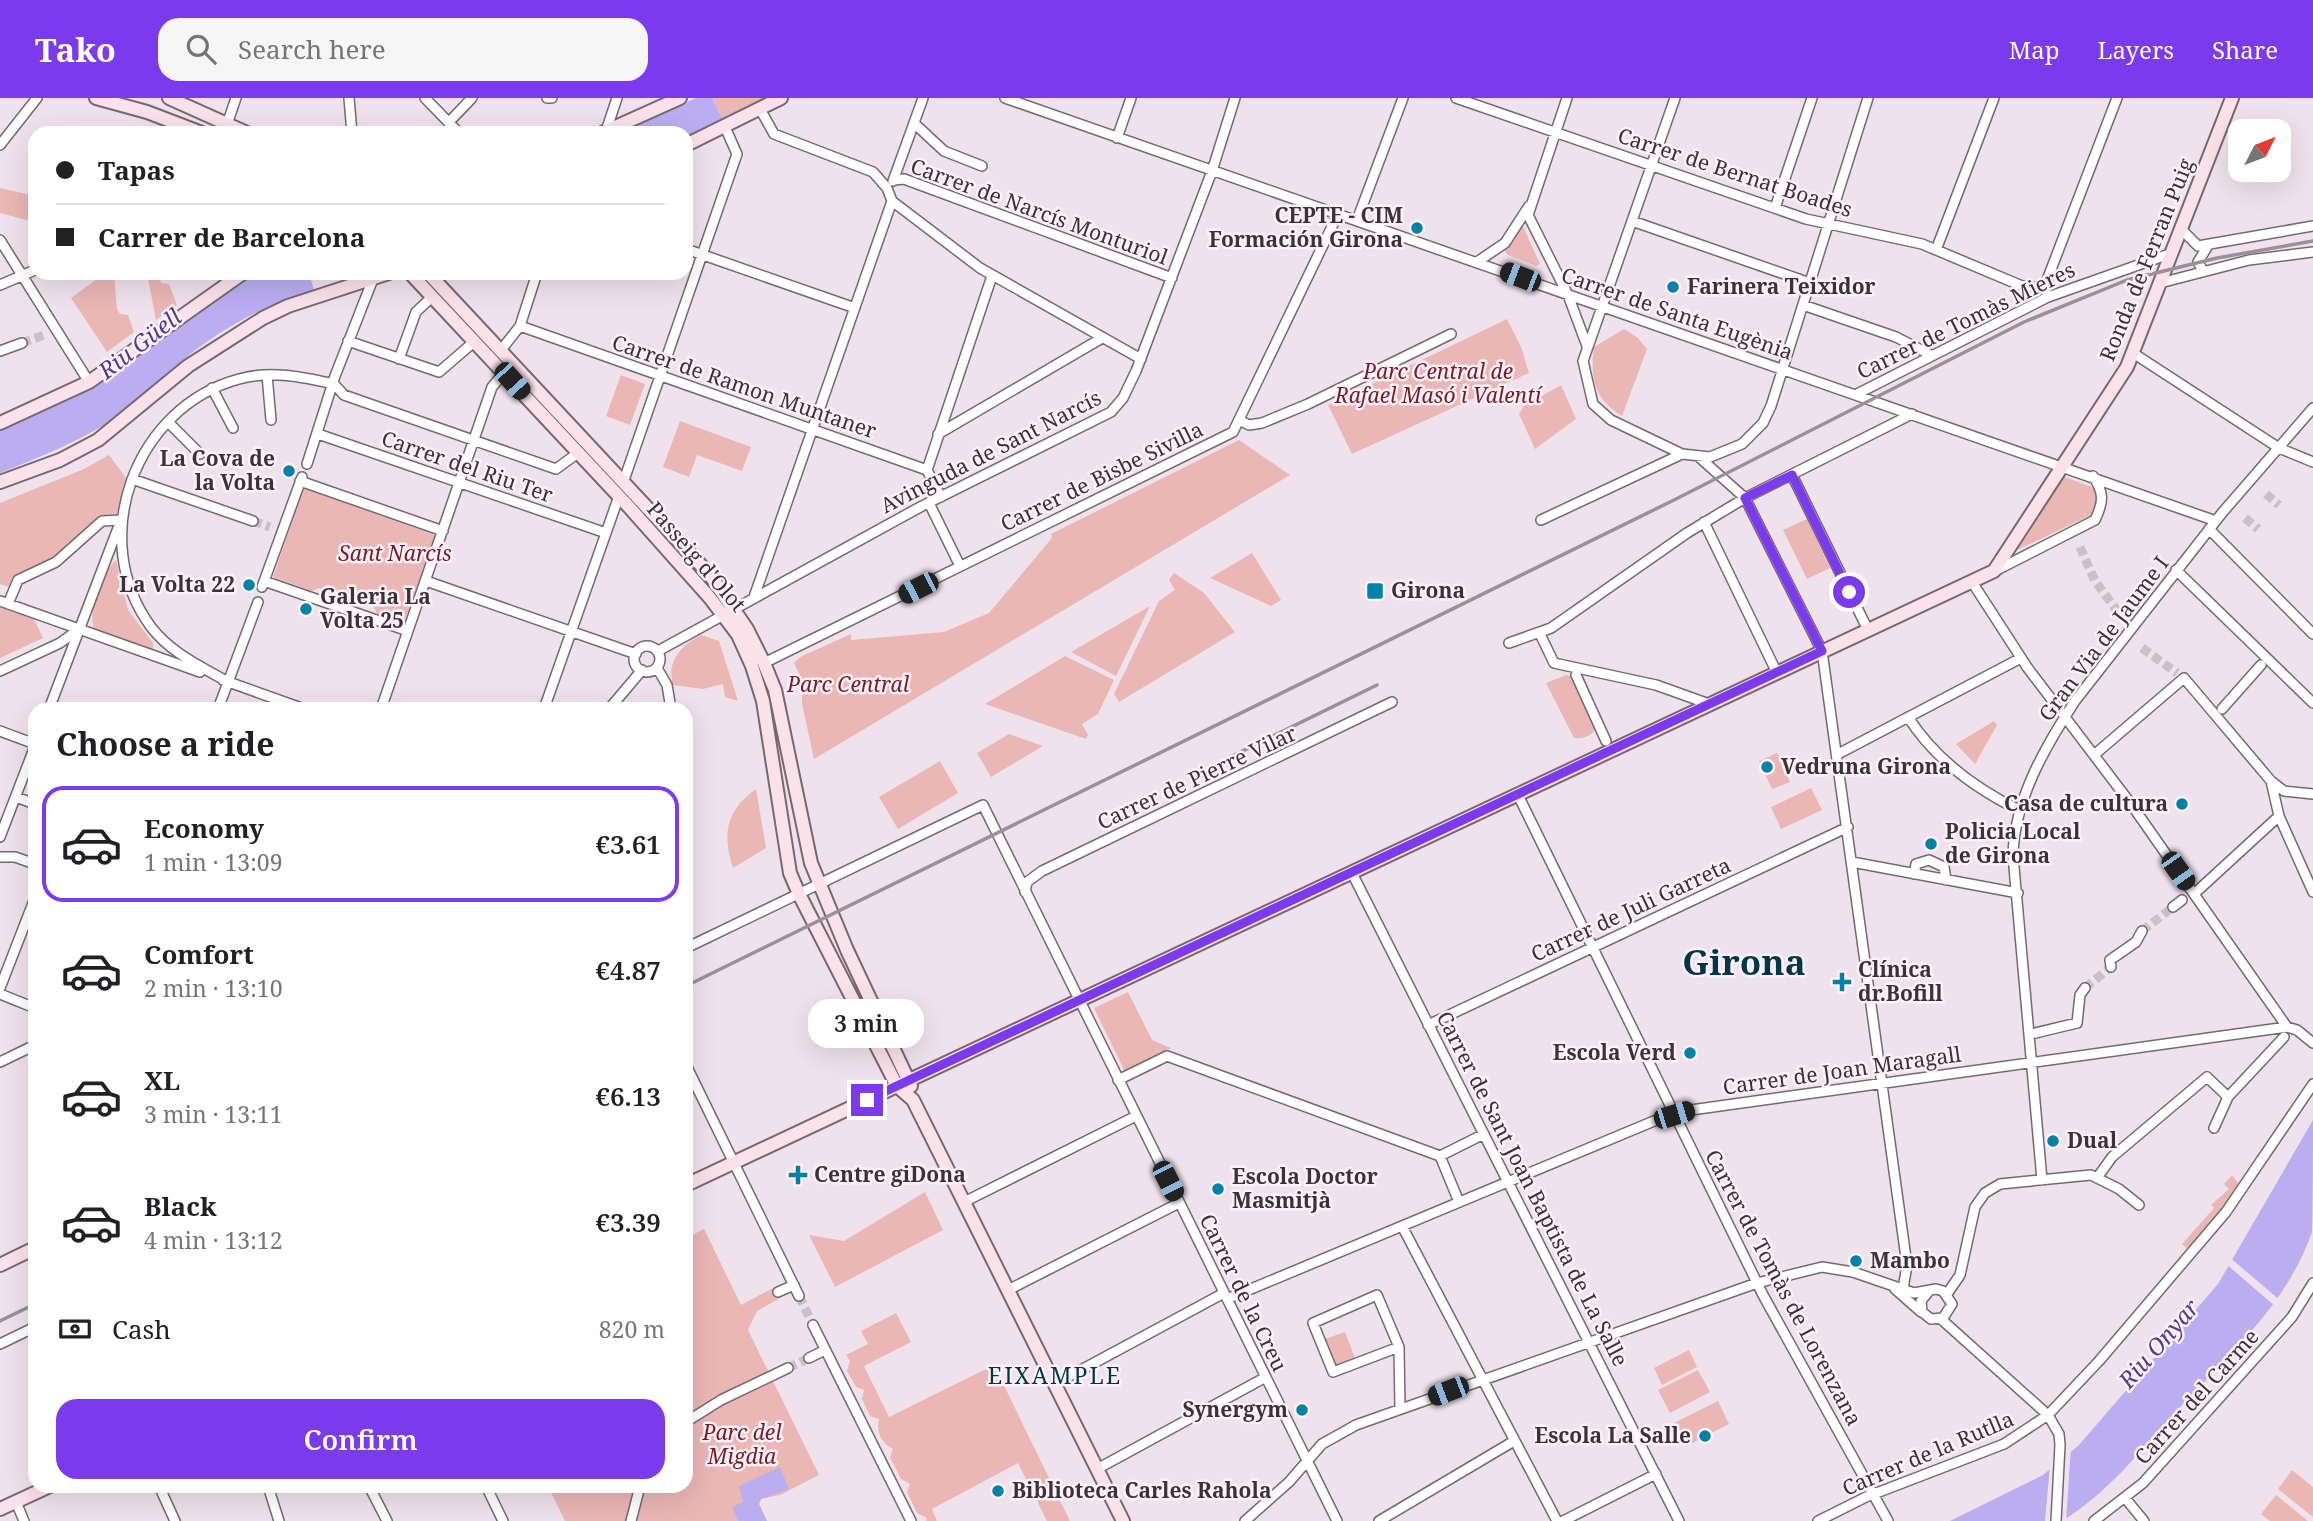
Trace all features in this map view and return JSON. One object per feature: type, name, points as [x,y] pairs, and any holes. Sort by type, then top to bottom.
[{"type":"main road","points":[[96,98],[147,112],[184,126]]},
{"type":"main road","points":[[169,98],[222,126]]},
{"type":"main road","points":[[617,126],[680,98]]},
{"type":"main road","points":[[693,143],[728,132],[781,98]]},
{"type":"main road","name":"Ronda de Ferran Puig","points":[[1994,571],[2061,464],[2127,367],[2232,98]]},
{"type":"main road","points":[[0,423],[89,382],[233,280]]},
{"type":"main road","points":[[0,482],[60,460],[98,440],[164,384],[238,331],[288,306],[370,280]]},
{"type":"main road","name":"Passeig d'Olot","points":[[417,280],[728,611],[764,663],[775,691],[802,822],[820,884],[847,950],[911,1081]]},
{"type":"main road","name":"Passeig d'Olot","points":[[435,280],[710,575],[752,666],[763,701],[790,873],[897,1086]]},
{"type":"main road","points":[[693,1182],[1994,571]]},
{"type":"main road","points":[[911,1081],[913,1100],[1123,1521]]},
{"type":"main road","points":[[897,1086],[913,1100]]},
{"type":"main road","points":[[0,1265],[28,1251]]},
{"type":"main road","points":[[0,1509],[35,1493]]},
{"type":"street","points":[[0,145],[37,98]]},
{"type":"street","points":[[227,126],[236,98]]},
{"type":"street","points":[[349,98],[351,126]]},
{"type":"street","points":[[425,98],[453,126]]},
{"type":"street","points":[[449,122],[472,98]]},
{"type":"street","points":[[547,98],[552,98]]},
{"type":"street","points":[[606,126],[617,98]]},
{"type":"street","points":[[923,98],[894,180],[887,188],[892,201],[992,276],[1141,359]]},
{"type":"street","name":"Carrer de Santa Eugènia","points":[[1004,98],[2061,464],[2213,525]]},
{"type":"street","points":[[1117,138],[1131,98]]},
{"type":"street","name":"Avinguda de Sant Narcís","points":[[658,651],[940,497],[1111,412],[1129,389],[1141,359],[1212,171],[1235,98]]},
{"type":"street","points":[[1357,220],[1403,98]]},
{"type":"street","name":"Carrer de Bernat Boades","points":[[1456,98],[1774,208],[1829,225],[1936,250],[2022,286],[2046,292]]},
{"type":"street","points":[[1567,98],[1532,201],[1530,221],[1568,295],[1588,346]]},
{"type":"street","points":[[1675,98],[1588,346],[1584,368],[1593,404],[1611,420],[1682,454],[1700,458],[1734,449],[1754,434],[1771,406],[1868,98]]},
{"type":"street","points":[[1774,208],[1812,98]]},
{"type":"street","points":[[1936,250],[1994,98]]},
{"type":"street","points":[[2046,292],[2117,98]]},
{"type":"street","name":"Carrer de Narcís Monturiol","points":[[760,109],[774,134],[873,172],[887,188]]},
{"type":"street","points":[[915,124],[944,151],[982,166]]},
{"type":"street","points":[[623,483],[737,154],[728,132]]},
{"type":"street","name":"Carrer de Narcís Monturiol","points":[[894,180],[904,179],[1172,278]]},
{"type":"street","points":[[754,597],[892,201]]},
{"type":"street","points":[[1477,262],[1506,243],[1532,201]]},
{"type":"street","points":[[1338,214],[1239,420],[1250,425],[1262,423],[1308,404],[1451,334]]},
{"type":"street","points":[[1632,221],[1810,283]]},
{"type":"street","points":[[2181,229],[2199,246],[2313,226]]},
{"type":"street","points":[[0,240],[89,382]]},
{"type":"street","points":[[2203,271],[2198,262],[2210,244]]},
{"type":"street","points":[[693,252],[855,308]]},
{"type":"street","points":[[2160,283],[2283,253],[2313,252]]},
{"type":"street","name":"Carrer de Tomàs Mieres","points":[[1857,394],[2046,292],[2172,253]]},
{"type":"street","points":[[0,285],[28,274]]},
{"type":"street","points":[[940,497],[927,470],[992,276]]},
{"type":"street","points":[[307,464],[348,341],[373,280]]},
{"type":"street","points":[[501,350],[520,326],[535,280]]},
{"type":"street","points":[[399,359],[416,312],[433,296]]},
{"type":"street","points":[[1803,305],[1896,337],[1931,355]]},
{"type":"street","name":"Carrer de Ramon Muntaner","points":[[520,326],[927,470]]},
{"type":"street","points":[[47,334],[58,330]]},
{"type":"street","points":[[938,434],[1102,338]]},
{"type":"street","points":[[348,341],[439,372],[475,341]]},
{"type":"street","points":[[0,351],[22,343]]},
{"type":"street","points":[[2133,354],[2279,449],[2313,462]]},
{"type":"street","points":[[383,702],[492,387],[504,373]]},
{"type":"street","points":[[267,375],[271,420]]},
{"type":"street","points":[[52,702],[121,520],[132,479],[147,447],[168,422],[212,388],[237,379],[267,375],[295,376],[334,384],[344,395],[556,469],[578,453]]},
{"type":"street","points":[[212,388],[233,428]]},
{"type":"street","name":"Gran Via de Jaume I","points":[[2042,1181],[2014,840],[2019,810],[2065,716],[2176,570],[2313,408]]},
{"type":"street","points":[[1509,643],[1540,634],[1704,522],[1745,498],[1912,414]]},
{"type":"street","name":"Carrer de Bisbe Sivilla","points":[[764,663],[1233,432],[1239,420]]},
{"type":"street","points":[[168,422],[201,454]]},
{"type":"street","name":"Carrer del Riu Ter","points":[[318,434],[606,533]]},
{"type":"street","points":[[1541,520],[1682,454]]},
{"type":"street","points":[[1700,458],[1745,498],[1822,651],[1908,1265],[1903,1289]]},
{"type":"street","points":[[1792,475],[1868,630]]},
{"type":"street","points":[[1994,571],[2095,520],[2103,503],[2103,491],[2093,476]]},
{"type":"street","points":[[132,479],[253,521]]},
{"type":"street","points":[[408,631],[263,584],[281,531],[301,479],[443,531]]},
{"type":"street","points":[[546,702],[619,496]]},
{"type":"street","points":[[929,503],[960,566]]},
{"type":"street","points":[[121,520],[102,521],[56,562],[18,580],[4,602],[278,702]]},
{"type":"street","points":[[121,520],[121,551],[125,570],[142,614],[169,647],[228,682]]},
{"type":"street","points":[[1704,522],[1777,673]]},
{"type":"street","points":[[2213,525],[2313,634]]},
{"type":"street","points":[[270,527],[281,531]]},
{"type":"street","points":[[2176,570],[2313,703]]},
{"type":"street","points":[[426,581],[636,654]]},
{"type":"street","points":[[1972,582],[2021,657],[2193,894],[2285,1032]]},
{"type":"street","points":[[221,702],[258,601]]},
{"type":"street","points":[[0,671],[60,643],[79,629]]},
{"type":"street","points":[[1540,634],[1554,663],[1656,685],[1709,704]]},
{"type":"street","points":[[646,646],[658,651],[660,660],[657,667],[649,672],[642,670],[636,663],[636,654],[646,646]]},
{"type":"street","points":[[1838,754],[2021,657]]},
{"type":"street","points":[[2222,709],[2261,665]]},
{"type":"street","points":[[657,667],[667,685],[670,702]]},
{"type":"street","points":[[615,702],[642,670]]},
{"type":"street","points":[[1576,674],[1606,741]]},
{"type":"street","points":[[2094,755],[2184,678],[2272,781],[2284,791],[2313,794]]},
{"type":"street","name":"Carrer de Pierre Vilar","points":[[1025,892],[1027,882],[1042,871],[1392,702]]},
{"type":"street","points":[[1908,717],[1934,750],[1956,772],[1981,790],[2019,810]]},
{"type":"street","points":[[0,731],[28,742]]},
{"type":"street","points":[[0,837],[28,764]]},
{"type":"street","points":[[2272,781],[2278,816],[2313,892]]},
{"type":"street","name":"Carrer de Tomàs de Lorenzana","points":[[1518,795],[1758,1283],[1888,1521]]},
{"type":"street","points":[[16,797],[28,801]]},
{"type":"street","name":"Carrer de la Creu","points":[[820,884],[983,805],[1337,1521]]},
{"type":"street","points":[[2193,894],[2278,816]]},
{"type":"street","name":"Carrer de Juli Garreta","points":[[1429,1025],[1848,827]]},
{"type":"street","points":[[0,857],[15,857],[28,862]]},
{"type":"street","points":[[1914,874],[1916,864],[1929,860],[1944,867],[1946,880]]},
{"type":"street","points":[[1852,862],[2018,893]]},
{"type":"street","name":"Carrer de Sant Joan Baptista de La Salle","points":[[1352,873],[1679,1521]]},
{"type":"street","points":[[693,945],[820,884]]},
{"type":"street","points":[[2173,907],[2182,900]]},
{"type":"street","points":[[0,988],[28,916]]},
{"type":"street","points":[[2111,967],[2110,960],[2136,942],[2143,931]]},
{"type":"street","points":[[2031,1034],[2077,1023],[2080,995],[2085,988]]},
{"type":"street","points":[[0,995],[28,1005]]},
{"type":"street","points":[[2214,1128],[2228,1097],[2285,1032],[2297,1030],[2312,1041]]},
{"type":"street","name":"Carrer de Joan Maragall","points":[[1055,1384],[1225,1296],[1674,1115],[1711,1106],[2285,1032]]},
{"type":"street","points":[[0,1062],[28,1048]]},
{"type":"street","points":[[1118,1080],[1167,1056],[1440,1156],[1484,1134]]},
{"type":"street","points":[[2097,1178],[2112,1157],[2207,1077],[2228,1097]]},
{"type":"street","points":[[693,1080],[799,1296]]},
{"type":"street","name":"Carrer de la Rutlla","points":[[1818,1521],[1874,1494],[2004,1444],[2048,1415],[2226,1212],[2313,1084]]},
{"type":"street","points":[[964,1202],[1136,1116]]},
{"type":"street","points":[[1440,1156],[1459,1202]]},
{"type":"street","points":[[1947,1294],[1961,1275],[1975,1207],[1985,1193],[2000,1184],[2091,1175],[2119,1189],[2139,1205]]},
{"type":"street","points":[[1008,1290],[1179,1203]]},
{"type":"street","points":[[1402,1226],[1557,1521]]},
{"type":"street","points":[[1245,1521],[1308,1461],[1322,1444],[1338,1434],[1482,1379],[1758,1283],[1822,1267],[1853,1272],[1914,1293],[1939,1289],[1947,1294],[1951,1307],[1941,1319]]},
{"type":"street","name":"Carrer del Carme","points":[[2094,1521],[2143,1483],[2292,1317],[2313,1283]]},
{"type":"street","points":[[778,1292],[793,1285]]},
{"type":"street","points":[[1890,1285],[1925,1316],[1941,1319],[2048,1415],[2059,1434],[2056,1521]]},
{"type":"street","points":[[1925,1316],[1921,1301],[1929,1291]]},
{"type":"street","points":[[1397,1348],[1333,1372],[1312,1323],[1377,1295],[1397,1348],[1400,1409]]},
{"type":"street","points":[[813,1325],[911,1521]]},
{"type":"street","points":[[0,1343],[28,1330]]},
{"type":"street","points":[[809,1358],[825,1350]]},
{"type":"street","points":[[693,1418],[721,1400],[788,1368]]},
{"type":"street","points":[[1097,1469],[1266,1377]]},
{"type":"street","points":[[1379,1521],[1514,1441]]},
{"type":"street","points":[[1563,1521],[1656,1474]]},
{"type":"street","points":[[162,1493],[175,1521]]},
{"type":"street","points":[[270,1493],[279,1521]]},
{"type":"street","points":[[373,1493],[387,1521]]},
{"type":"street","points":[[489,1493],[503,1521]]},
{"type":"street","points":[[631,1521],[638,1493]]},
{"type":"street","points":[[2125,1498],[2144,1521]]},
{"type":"street","points":[[16,1502],[24,1521]]},
{"type":"green space","points":[[712,98],[771,98],[724,122]]},
{"type":"green space","points":[[0,188],[28,194],[28,220],[0,213]]},
{"type":"green space","points":[[1522,224],[1540,264],[1536,266],[1508,255],[1504,250]]},
{"type":"green space","points":[[95,280],[115,280],[117,309],[120,314],[128,315],[134,332],[107,352],[71,298]]},
{"type":"green space","points":[[148,280],[160,280],[161,283],[169,284],[177,305],[156,320]]},
{"type":"green space","name":"Parc Central de Rafael Masó i Valentí","points":[[1507,319],[1521,347],[1529,373],[1352,454],[1328,405]]},
{"type":"green space","points":[[1624,329],[1638,338],[1647,349],[1622,416],[1605,402],[1596,387],[1593,358],[1594,347]]},
{"type":"green space","points":[[621,375],[645,384],[630,425],[606,416]]},
{"type":"green space","points":[[1561,385],[1576,419],[1535,449],[1519,414],[1524,406]]},
{"type":"green space","points":[[680,421],[751,447],[742,471],[697,455],[689,477],[663,467]]},
{"type":"green space","name":"Parc Central","points":[[1239,440],[1290,475],[814,759],[802,704],[802,680],[794,663],[800,657],[851,634],[851,640],[944,632],[989,613],[1052,538],[1051,534]]},
{"type":"green space","points":[[109,455],[126,478],[117,514],[95,522],[48,561],[13,577],[9,587],[0,584],[0,503],[84,469]]},
{"type":"green space","points":[[2062,476],[2097,489],[2099,502],[2093,514],[2011,553]]},
{"type":"green space","name":"Sant Narcís","points":[[304,488],[435,535],[404,623],[377,614],[374,607],[319,588],[312,591],[273,577]]},
{"type":"green space","points":[[1807,519],[1830,568],[1807,579],[1783,530]]},
{"type":"green space","points":[[1252,553],[1281,600],[1271,606],[1210,578]]},
{"type":"green space","points":[[116,560],[128,610],[153,643],[153,651],[94,629],[94,603],[100,583]]},
{"type":"green space","points":[[1174,573],[1204,593],[1235,632],[1119,702],[1114,694],[1159,601],[1175,590],[1169,580]]},
{"type":"green space","points":[[1150,606],[1116,676],[1071,652]]},
{"type":"green space","points":[[0,607],[34,619],[43,638],[0,658]]},
{"type":"green space","points":[[701,635],[719,641],[738,701],[725,697],[723,684],[703,689],[673,685],[672,668],[677,655]]},
{"type":"green space","points":[[1065,656],[1114,680],[1098,714],[1082,724],[1088,735],[1086,739],[985,704]]},
{"type":"green space","points":[[1566,675],[1571,676],[1597,728],[1590,735],[1574,738],[1546,683]]},
{"type":"green space","points":[[1994,721],[1997,725],[1975,764],[1956,744]]},
{"type":"green space","points":[[1009,734],[1043,746],[991,777],[977,753]]},
{"type":"green space","points":[[1777,753],[1790,782],[1772,789],[1759,761]]},
{"type":"green space","points":[[940,761],[958,793],[898,829],[879,797]]},
{"type":"green space","points":[[1811,788],[1822,810],[1781,829],[1771,807]]},
{"type":"green space","points":[[756,789],[766,848],[733,868],[728,845],[729,824],[738,806]]},
{"type":"green space","points":[[1128,992],[1152,1040],[1171,1048],[1125,1072],[1094,1008]]},
{"type":"green space","points":[[2232,1175],[2238,1183],[2228,1203],[2188,1249],[2182,1244],[2214,1208],[2211,1205],[2229,1189],[2224,1184]]},
{"type":"green space","points":[[925,1192],[943,1230],[835,1287],[809,1235],[844,1241]]},
{"type":"green space","name":"Parc del Migdia","points":[[704,1229],[741,1305],[775,1287],[780,1298],[757,1311],[748,1330],[819,1475],[780,1495],[761,1499],[759,1504],[767,1521],[565,1521],[551,1493],[693,1493],[693,1234]]},
{"type":"green space","points":[[896,1313],[911,1342],[864,1366],[889,1417],[994,1365],[1070,1521],[1047,1521],[1018,1463],[932,1509],[937,1521],[926,1521],[927,1518],[917,1513],[907,1492],[910,1484],[901,1479],[890,1457],[893,1449],[880,1437],[879,1419],[870,1416],[862,1399],[864,1390],[856,1387],[847,1371],[850,1361],[846,1355],[868,1344],[861,1331]]},
{"type":"green space","points":[[1345,1332],[1355,1358],[1335,1365],[1325,1339]]},
{"type":"green space","points":[[1689,1350],[1697,1367],[1662,1385],[1654,1368]]},
{"type":"green space","points":[[1698,1370],[1710,1392],[1670,1413],[1658,1390]]},
{"type":"green space","points":[[1718,1401],[1729,1424],[1686,1446],[1674,1423]]},
{"type":"green space","points":[[2292,1470],[2313,1487],[2313,1517],[2278,1489]]},
{"type":"green space","points":[[2276,1495],[2308,1521],[2270,1521],[2261,1514]]},
{"type":"shaded area","points":[[696,98],[712,98],[724,122],[693,136],[693,126],[635,126]]},
{"type":"shaded area","points":[[244,280],[311,280],[314,290],[259,311],[209,340],[107,423],[62,447],[0,473],[0,429],[79,395]]},
{"type":"shaded area","name":"Riu Onyar","points":[[2313,1120],[2312,1232],[2287,1284],[2233,1352],[2122,1472],[2094,1498],[2062,1521],[1950,1521],[2043,1475],[2079,1445],[2218,1284]]},
{"type":"shaded area","points":[[780,1467],[789,1489],[761,1499],[759,1504],[767,1521],[738,1521],[732,1507],[743,1502],[739,1486]]},
{"type":"pier","points":[[2228,1256],[2281,1301],[2276,1307],[2225,1263]]},
{"type":"pier","points":[[2071,1447],[2066,1521],[2045,1521],[2050,1465]]},
{"type":"tunnel","points":[[22,343],[47,334]]},
{"type":"tunnel","points":[[2266,494],[2279,505]]},
{"type":"tunnel","points":[[2245,518],[2258,529]]},
{"type":"tunnel","points":[[253,521],[270,527]]},
{"type":"tunnel","points":[[2080,547],[2095,581],[2118,612]]},
{"type":"tunnel","points":[[2142,648],[2177,673]]},
{"type":"tunnel","points":[[2142,931],[2173,907]]},
{"type":"tunnel","points":[[2085,988],[2111,967]]},
{"type":"tunnel","points":[[799,1296],[813,1325]]},
{"type":"tunnel","points":[[788,1368],[809,1358]]},
{"type":"railway","points":[[693,983],[1674,500],[2024,322],[2127,280],[2217,258],[2313,241]]},
{"type":"railway","points":[[1216,764],[1377,685]]},
{"type":"railway","points":[[0,1321],[28,1307]]},
{"type":"place","name":"CEPTE - CIM Formación Girona","points":[[1417,228]]},
{"type":"place","name":"Farinera Teixidor","points":[[1673,287]]},
{"type":"place","name":"La Cova de la Volta","points":[[289,471]]},
{"type":"place","name":"La Volta 22","points":[[249,585]]},
{"type":"place","name":"Girona","points":[[1375,591]]},
{"type":"place","name":"Galeria La Volta 25","points":[[306,609]]},
{"type":"place","name":"Vedruna Girona","points":[[1767,767]]},
{"type":"place","name":"Casa de cultura","points":[[2182,804]]},
{"type":"place","name":"Policia Local de Girona","points":[[1931,844]]},
{"type":"place","name":"Clínica dr.Bofill","points":[[1842,982]]},
{"type":"place","name":"Escola Verd","points":[[1690,1053]]},
{"type":"place","name":"Dual","points":[[2053,1141]]},
{"type":"place","name":"Centre giDona","points":[[798,1175]]},
{"type":"place","name":"Escola Doctor Masmitjà","points":[[1218,1189]]},
{"type":"place","name":"Mambo","points":[[1856,1261]]},
{"type":"place","name":"Synergym","points":[[1302,1410]]},
{"type":"place","name":"Escola La Salle","points":[[1705,1436]]},
{"type":"place","name":"Biblioteca Carles Rahola","points":[[998,1491]]},
{"type":"district","name":"Girona","points":[[1744,963]]},
{"type":"district","name":"EIXAMPLE","points":[[1055,1376]]},
{"type":"route","points":[[867,1100],[1822,651],[1745,498],[1792,475],[1849,592]]},
{"type":"water label","name":"Riu Güell","points":[[140,344]]}]
